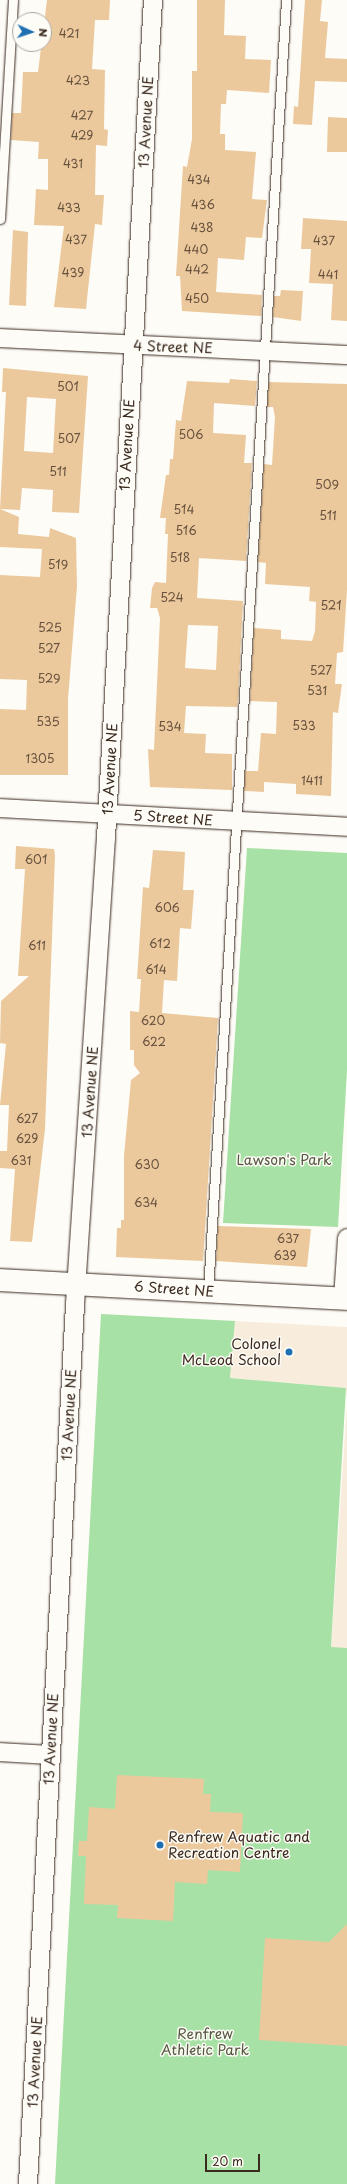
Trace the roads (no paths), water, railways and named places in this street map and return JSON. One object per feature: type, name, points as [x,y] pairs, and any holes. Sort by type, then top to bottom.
[{"type":"street","name":"13 Avenue NE","points":[[28,2184],[50,1755],[108,814],[153,0]]},
{"type":"street","name":"4 Street NE","points":[[0,338],[347,355]]},
{"type":"street","name":"5 Street NE","points":[[0,808],[347,827]]},
{"type":"street","points":[[345,1299],[347,1238]]},
{"type":"street","name":"6 Street NE","points":[[0,1280],[78,1283],[345,1299]]},
{"type":"street","points":[[0,1752],[50,1755]]},
{"type":"lane","points":[[0,219],[13,0]]},
{"type":"lane","points":[[208,1291],[266,351],[286,0]]},
{"type":"place","name":"Colonel McLeod School","points":[[289,1352]]},
{"type":"place","name":"Renfrew Aquatic and Recreation Centre","points":[[160,1845]]},
{"type":"park label","name":"Lawson's Park","points":[[284,1160]]},
{"type":"park label","name":"Renfrew Athletic Park","points":[[205,2042]]}]
